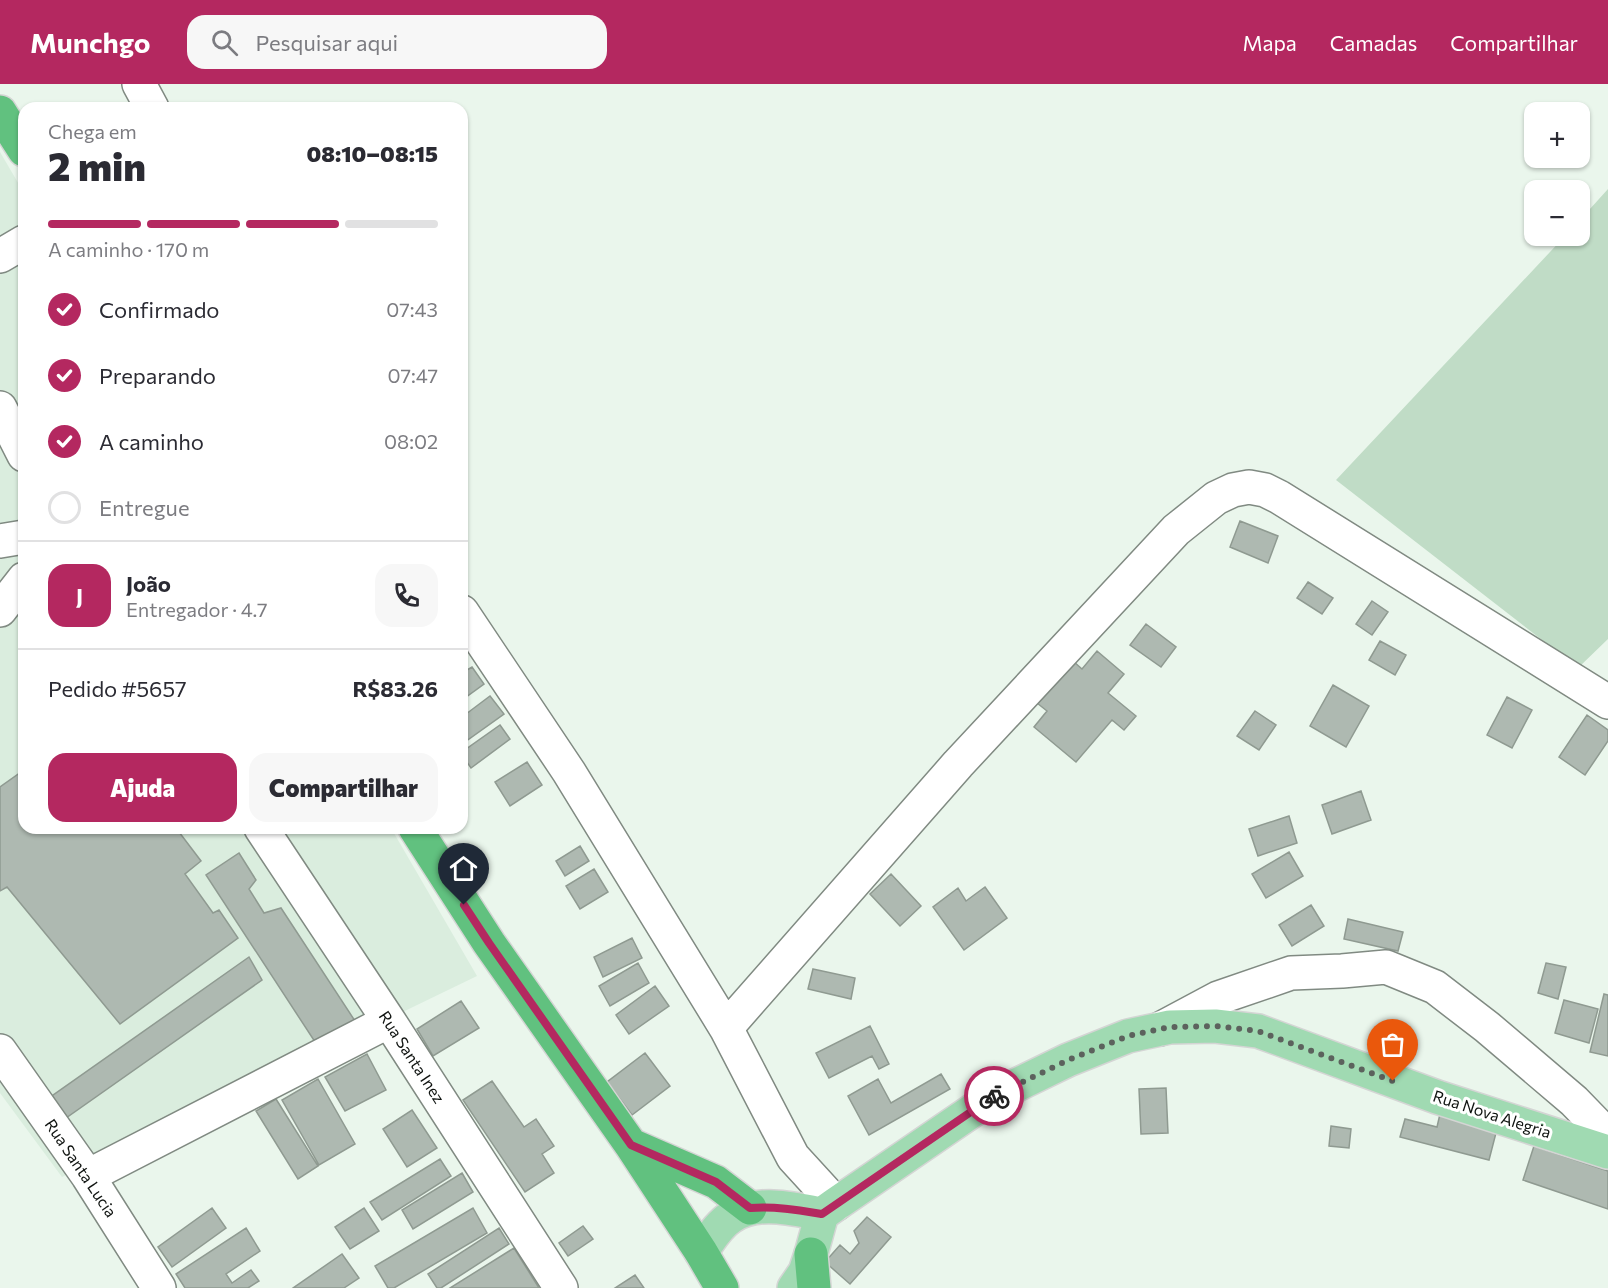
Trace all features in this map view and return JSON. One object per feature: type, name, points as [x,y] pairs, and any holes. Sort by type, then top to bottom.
[{"type":"highway","points":[[0,112],[18,140]]},
{"type":"highway","points":[[419,834],[489,943],[631,1145],[722,1288]]},
{"type":"highway","points":[[631,1145],[716,1182],[750,1208]]},
{"type":"highway","points":[[811,1254],[814,1288]]},
{"type":"main road","name":"Rua Nova Alegria","points":[[829,1209],[994,1096],[1068,1060],[1128,1036],[1170,1027],[1215,1026],[1258,1031],[1437,1097],[1608,1152]]},
{"type":"main road","points":[[701,1252],[717,1230],[731,1217],[750,1208],[829,1209],[805,1272],[794,1288]]},
{"type":"street","points":[[138,84],[148,102]]},
{"type":"street","points":[[0,256],[18,246]]},
{"type":"street","points":[[0,408],[18,443]]},
{"type":"street","points":[[726,1028],[958,764],[1117,592],[1176,530],[1216,498],[1233,490],[1249,487],[1280,497],[1608,702]]},
{"type":"street","points":[[0,541],[18,538]]},
{"type":"street","points":[[0,610],[18,587]]},
{"type":"street","points":[[468,621],[569,772],[726,1028],[793,1157],[829,1209]]},
{"type":"street","name":"Rua Santa Inez","points":[[265,834],[561,1288]]},
{"type":"street","points":[[1160,1029],[1218,998],[1291,973],[1386,966],[1435,987],[1452,1000],[1565,1094],[1608,1136]]},
{"type":"street","points":[[88,1176],[388,1021]]},
{"type":"street","name":"Rua Santa Lucia","points":[[0,1051],[88,1176],[159,1288]]},
{"type":"shaded area","points":[[0,152],[18,183],[18,834],[394,834],[477,976],[62,1177],[0,1093]]},
{"type":"shaded area","points":[[1608,189],[1608,639],[1578,668],[1336,480],[1556,246],[1590,246],[1590,209]]},
{"type":"building","points":[[1240,521],[1278,536],[1268,563],[1230,547]]},
{"type":"building","points":[[1308,582],[1333,598],[1322,614],[1297,598]]},
{"type":"building","points":[[1372,601],[1388,612],[1372,635],[1356,624]]},
{"type":"building","points":[[1146,624],[1176,647],[1161,667],[1130,645]]},
{"type":"building","points":[[1380,641],[1406,655],[1395,675],[1369,660]]},
{"type":"building","points":[[1097,651],[1124,674],[1108,693],[1136,716],[1124,730],[1112,720],[1076,762],[1034,727],[1047,711],[1037,703],[1073,661],[1082,669]]},
{"type":"building","points":[[472,667],[484,684],[468,696],[468,669]]},
{"type":"building","points":[[1333,685],[1369,706],[1346,747],[1310,726]]},
{"type":"building","points":[[490,696],[504,714],[468,740],[468,712]]},
{"type":"building","points":[[1507,697],[1532,710],[1512,748],[1487,735]]},
{"type":"building","points":[[1255,711],[1276,725],[1259,750],[1237,736]]},
{"type":"building","points":[[1587,715],[1608,730],[1608,741],[1585,775],[1559,757]]},
{"type":"building","points":[[500,725],[510,739],[471,768],[468,764],[468,748]]},
{"type":"building","points":[[527,762],[542,785],[510,806],[495,782]]},
{"type":"building","points":[[18,774],[18,834],[181,834],[201,861],[185,874],[213,913],[219,910],[238,938],[120,1024],[7,887],[0,891],[0,787]]},
{"type":"building","points":[[1361,791],[1371,820],[1332,834],[1322,805]]},
{"type":"building","points":[[1289,816],[1297,843],[1258,856],[1249,829]]},
{"type":"building","points":[[580,846],[589,861],[565,876],[556,861]]},
{"type":"building","points":[[1289,852],[1303,876],[1266,898],[1252,874]]},
{"type":"building","points":[[239,853],[256,880],[249,889],[264,913],[281,908],[357,1024],[319,1048],[206,875]]},
{"type":"building","points":[[594,869],[608,892],[580,909],[566,886]]},
{"type":"building","points":[[891,874],[921,906],[900,926],[870,894]]},
{"type":"building","points":[[985,887],[1007,918],[964,950],[933,907],[958,888],[966,901]]},
{"type":"building","points":[[1311,905],[1324,926],[1292,946],[1279,925]]},
{"type":"building","points":[[1348,919],[1403,932],[1398,951],[1344,939]]},
{"type":"building","points":[[632,938],[642,958],[603,977],[594,957]]},
{"type":"building","points":[[249,957],[262,980],[66,1118],[49,1098]]},
{"type":"building","points":[[638,963],[649,983],[610,1006],[599,986]]},
{"type":"building","points":[[1546,963],[1566,967],[1558,999],[1538,993]]},
{"type":"building","points":[[813,969],[855,978],[851,999],[808,989]]},
{"type":"building","points":[[655,986],[669,1006],[629,1034],[616,1015]]},
{"type":"building","points":[[1604,994],[1608,995],[1608,1056],[1590,1052]]},
{"type":"building","points":[[1564,1000],[1598,1009],[1589,1043],[1555,1033]]},
{"type":"building","points":[[461,1001],[479,1028],[433,1056],[417,1029]]},
{"type":"building","points":[[870,1026],[889,1064],[879,1069],[872,1056],[829,1078],[816,1053]]},
{"type":"building","points":[[645,1053],[670,1086],[632,1115],[607,1082]]},
{"type":"building","points":[[367,1054],[386,1090],[345,1111],[325,1077]]},
{"type":"building","points":[[941,1074],[950,1089],[869,1135],[848,1096],[878,1079],[891,1103]]},
{"type":"building","points":[[318,1079],[355,1144],[319,1165],[282,1100]]},
{"type":"building","points":[[492,1081],[524,1127],[536,1119],[554,1146],[542,1154],[554,1173],[525,1192],[463,1100]]},
{"type":"building","points":[[1166,1088],[1168,1133],[1141,1134],[1139,1089]]},
{"type":"building","points":[[276,1099],[318,1166],[298,1179],[256,1111]]},
{"type":"building","points":[[412,1110],[437,1148],[407,1167],[383,1129]]},
{"type":"building","points":[[1440,1114],[1497,1129],[1489,1160],[1400,1137],[1405,1119],[1437,1127]]},
{"type":"building","points":[[1331,1126],[1351,1129],[1349,1148],[1329,1146]]},
{"type":"building","points":[[1534,1146],[1608,1171],[1608,1209],[1523,1180]]},
{"type":"building","points":[[440,1159],[451,1176],[382,1220],[370,1202]]},
{"type":"building","points":[[462,1173],[473,1192],[413,1229],[402,1210]]},
{"type":"building","points":[[212,1208],[226,1228],[172,1267],[158,1247]]},
{"type":"building","points":[[364,1208],[379,1231],[350,1249],[335,1227]]},
{"type":"building","points":[[473,1208],[487,1233],[394,1288],[388,1288],[375,1266]]},
{"type":"building","points":[[867,1217],[891,1237],[850,1284],[825,1262],[840,1245],[850,1254],[859,1243],[854,1231]]},
{"type":"building","points":[[583,1226],[593,1239],[568,1256],[559,1243]]},
{"type":"building","points":[[246,1228],[260,1251],[226,1274],[232,1283],[251,1270],[259,1281],[248,1288],[185,1288],[176,1274]]},
{"type":"building","points":[[499,1228],[509,1244],[441,1288],[437,1288],[428,1274]]},
{"type":"building","points":[[514,1248],[539,1288],[450,1288]]},
{"type":"building","points":[[342,1254],[359,1278],[344,1288],[293,1288]]},
{"type":"building","points":[[635,1275],[644,1288],[615,1288]]},
{"type":"way so far","points":[[994,1096],[1068,1060],[1128,1036],[1170,1027],[1215,1026],[1258,1031],[1393,1081]]},
{"type":"route","points":[[464,905],[631,1145],[716,1182],[750,1208],[784,1208],[822,1214],[994,1096]]}]
